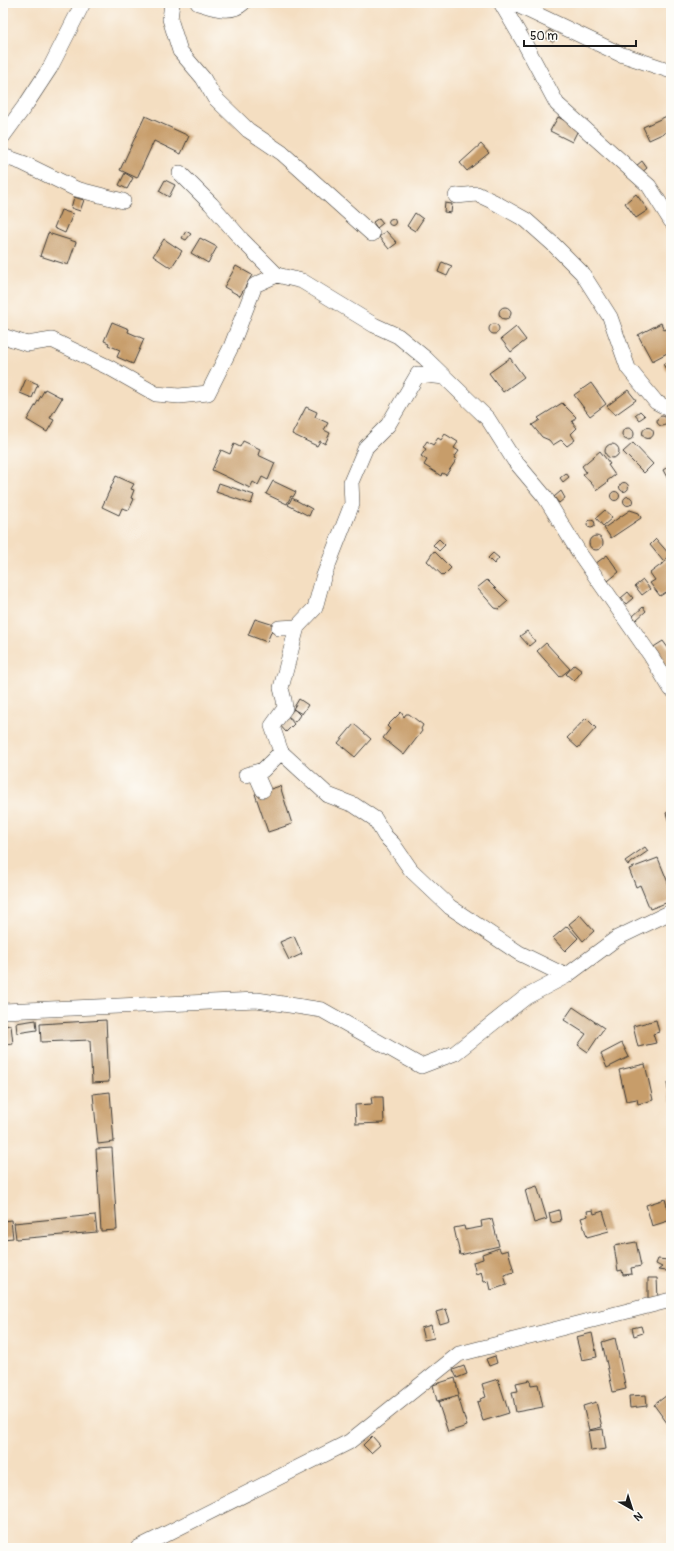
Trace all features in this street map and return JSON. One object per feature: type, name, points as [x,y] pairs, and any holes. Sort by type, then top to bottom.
[{"type":"street","points":[[3,136],[50,68],[83,3]]},
{"type":"street","points":[[172,3],[170,19],[180,52],[203,78],[214,96],[248,130],[282,153],[372,234]]},
{"type":"street","points":[[198,3],[222,10],[240,6],[243,3]]},
{"type":"street","points":[[501,3],[557,104],[649,186],[671,221]]},
{"type":"street","points":[[513,3],[620,54],[671,71]]},
{"type":"street","points":[[3,156],[23,162],[76,189],[123,201]]},
{"type":"street","points":[[180,173],[212,204],[242,240],[277,275],[302,281],[374,325],[398,336],[425,358],[488,419],[514,460],[546,497],[580,554],[651,656],[671,689]]},
{"type":"street","points":[[456,196],[477,194],[494,202],[526,220],[553,244],[582,274],[610,317],[628,368],[656,402],[671,410]]},
{"type":"street","points":[[3,336],[27,344],[52,340],[110,368],[156,394],[179,396],[208,393],[231,347],[255,285],[277,275]]},
{"type":"street","points":[[444,377],[418,374],[388,425],[366,447],[351,482],[352,504],[323,578],[315,608],[297,627],[280,688],[285,708],[272,726],[282,752],[328,795],[354,806],[375,819],[385,836],[393,844],[411,870],[450,907],[519,953],[566,976]]},
{"type":"street","points":[[279,628],[297,627]]},
{"type":"street","points":[[263,790],[251,773],[263,770],[282,752]]},
{"type":"street","points":[[3,1011],[257,1000],[322,1010],[421,1066],[455,1053],[526,997],[566,976],[617,938],[671,912]]},
{"type":"street","points":[[138,1548],[349,1442],[459,1354],[671,1300]]},
{"type":"building","points":[[549,30],[557,35],[553,42],[545,37]]},
{"type":"building","points":[[669,115],[671,119],[671,130],[649,140],[643,127]]},
{"type":"building","points":[[145,116],[189,136],[181,154],[154,141],[137,178],[120,170]]},
{"type":"building","points":[[558,117],[579,128],[572,142],[550,131]]},
{"type":"building","points":[[481,144],[489,153],[467,171],[460,163]]},
{"type":"building","points":[[642,161],[647,168],[641,173],[636,166]]},
{"type":"building","points":[[125,173],[133,178],[127,189],[119,185]]},
{"type":"building","points":[[165,180],[175,185],[169,197],[159,191]]},
{"type":"building","points":[[636,194],[648,210],[636,218],[625,203]]},
{"type":"building","points":[[74,197],[84,200],[80,211],[71,208]]},
{"type":"building","points":[[445,203],[452,204],[451,213],[444,212]]},
{"type":"building","points":[[61,210],[73,214],[65,233],[54,228]]},
{"type":"building","points":[[415,213],[423,219],[415,231],[407,226]]},
{"type":"building","points":[[379,218],[383,223],[377,228],[373,222]]},
{"type":"building","points":[[392,218],[395,219],[395,225],[392,226],[389,225],[388,222],[389,219]]},
{"type":"building","points":[[186,231],[191,234],[186,240],[182,238]]},
{"type":"building","points":[[386,231],[397,243],[389,249],[379,237]]},
{"type":"building","points":[[48,233],[76,242],[68,265],[40,256]]},
{"type":"building","points":[[200,238],[217,247],[208,263],[191,253]]},
{"type":"building","points":[[164,239],[182,251],[171,268],[153,256]]},
{"type":"building","points":[[442,262],[452,266],[447,276],[438,272]]},
{"type":"building","points":[[236,266],[252,275],[240,296],[224,287]]},
{"type":"building","points":[[505,307],[509,309],[511,313],[509,317],[505,319],[501,317],[499,313],[501,309]]},
{"type":"building","points":[[112,322],[129,329],[128,332],[144,339],[133,364],[117,357],[120,350],[108,345],[109,343],[104,341]]},
{"type":"building","points":[[661,323],[664,330],[666,329],[671,337],[671,351],[652,361],[638,335]]},
{"type":"building","points":[[492,324],[496,324],[498,325],[498,333],[492,334],[489,331],[489,327]]},
{"type":"building","points":[[516,327],[526,340],[511,352],[501,339]]},
{"type":"building","points":[[510,358],[524,377],[503,392],[489,373]]},
{"type":"building","points":[[671,359],[671,378],[663,364]]},
{"type":"building","points":[[26,379],[38,384],[32,398],[20,393]]},
{"type":"building","points":[[591,383],[606,404],[590,416],[574,395]]},
{"type":"building","points":[[45,389],[62,398],[50,418],[54,420],[47,432],[27,420]]},
{"type":"building","points":[[628,390],[636,400],[615,415],[607,406]]},
{"type":"building","points":[[562,403],[576,417],[572,422],[577,428],[571,434],[575,440],[567,446],[561,440],[553,445],[549,440],[542,437],[532,425],[540,420],[538,418]]},
{"type":"building","points":[[306,407],[317,412],[315,417],[328,423],[324,430],[330,433],[325,444],[320,441],[317,446],[292,434]]},
{"type":"building","points":[[640,411],[645,416],[639,420],[635,415]]},
{"type":"building","points":[[660,416],[664,416],[666,417],[666,425],[660,426],[657,423],[657,419]]},
{"type":"building","points":[[628,428],[632,430],[634,434],[632,438],[628,440],[624,438],[622,434],[624,430]]},
{"type":"building","points":[[646,428],[650,428],[652,429],[652,437],[646,438],[643,435],[643,431]]},
{"type":"building","points":[[445,434],[458,442],[454,448],[459,451],[454,458],[457,459],[446,475],[442,473],[441,476],[424,465],[427,460],[421,456],[426,449],[423,447],[427,441],[433,445],[438,438],[441,440]]},
{"type":"building","points":[[243,441],[260,449],[258,455],[275,463],[268,480],[262,477],[258,485],[253,482],[250,488],[212,470],[221,450],[230,454],[234,444],[240,447]]},
{"type":"building","points":[[633,443],[653,464],[644,473],[623,452]]},
{"type":"building","points":[[612,444],[617,446],[619,451],[617,456],[612,458],[607,456],[605,451],[607,446]]},
{"type":"building","points":[[600,451],[610,464],[608,465],[615,475],[597,490],[583,474],[586,472],[582,466]]},
{"type":"building","points":[[671,465],[671,480],[669,481],[663,470]]},
{"type":"building","points":[[566,473],[569,477],[563,482],[560,478]]},
{"type":"building","points":[[116,476],[134,484],[131,489],[134,490],[131,498],[134,499],[129,510],[122,508],[119,515],[102,507]]},
{"type":"building","points":[[273,481],[296,492],[293,497],[291,496],[287,504],[266,494]]},
{"type":"building","points":[[219,483],[254,495],[251,504],[216,492]]},
{"type":"building","points":[[622,483],[626,483],[628,487],[626,491],[622,491],[620,489],[620,485]]},
{"type":"building","points":[[561,491],[565,498],[559,503],[554,497]]},
{"type":"building","points":[[615,491],[620,496],[615,501],[610,496]]},
{"type":"building","points":[[626,497],[630,497],[632,501],[630,505],[626,505],[624,503],[624,499]]},
{"type":"building","points":[[292,498],[312,509],[309,516],[288,505]]},
{"type":"building","points":[[605,510],[612,518],[603,526],[596,518]]},
{"type":"building","points":[[630,510],[639,513],[641,518],[611,538],[604,528]]},
{"type":"building","points":[[589,520],[593,520],[595,524],[593,528],[589,528],[587,526],[587,522]]},
{"type":"building","points":[[596,536],[601,538],[603,543],[601,548],[596,550],[591,548],[589,543],[591,538]]},
{"type":"building","points":[[439,539],[445,545],[439,551],[433,545]]},
{"type":"building","points":[[656,539],[670,555],[663,561],[650,545]]},
{"type":"building","points":[[434,551],[451,568],[443,576],[427,561]]},
{"type":"building","points":[[493,553],[499,558],[494,564],[488,558]]},
{"type":"building","points":[[607,555],[619,572],[608,581],[595,564]]},
{"type":"building","points":[[670,558],[671,589],[660,596],[650,583],[655,580],[650,573]]},
{"type":"building","points":[[487,580],[508,601],[499,609],[495,608],[477,588]]},
{"type":"building","points":[[643,580],[650,589],[642,595],[635,586]]},
{"type":"building","points":[[628,592],[633,598],[626,604],[621,598]]},
{"type":"building","points":[[643,607],[646,611],[636,620],[633,616]]},
{"type":"building","points":[[255,619],[274,625],[267,642],[248,635]]},
{"type":"building","points":[[527,631],[535,641],[529,646],[520,636]]},
{"type":"building","points":[[663,641],[671,652],[671,669],[669,671],[652,648]]},
{"type":"building","points":[[546,643],[570,669],[560,677],[537,651]]},
{"type":"building","points":[[574,665],[582,671],[574,681],[566,674]]},
{"type":"building","points":[[299,699],[308,705],[302,714],[293,709]]},
{"type":"building","points":[[294,709],[300,715],[295,722],[288,716]]},
{"type":"building","points":[[401,712],[404,717],[406,714],[409,714],[423,725],[421,729],[422,731],[404,755],[383,738],[390,729],[387,726]]},
{"type":"building","points":[[287,715],[294,724],[286,732],[278,723]]},
{"type":"building","points":[[586,718],[596,728],[578,748],[567,738]]},
{"type":"building","points":[[354,724],[371,739],[355,757],[338,743]]},
{"type":"building","points":[[280,786],[292,824],[268,832],[255,794]]},
{"type":"building","points":[[671,811],[671,829],[666,813]]},
{"type":"building","points":[[645,847],[648,851],[628,865],[625,861]]},
{"type":"building","points":[[658,858],[671,890],[671,901],[650,909],[640,885],[636,887],[629,869]]},
{"type":"building","points":[[580,915],[594,931],[583,941],[569,924]]},
{"type":"building","points":[[567,926],[578,938],[565,951],[553,938]]},
{"type":"building","points":[[294,936],[302,954],[289,960],[280,942]]},
{"type":"building","points":[[573,1007],[604,1028],[588,1052],[578,1045],[586,1034],[564,1020]]},
{"type":"building","points":[[36,1020],[37,1030],[17,1033],[16,1023]]},
{"type":"building","points":[[106,1020],[109,1082],[92,1083],[90,1040],[41,1042],[40,1024]]},
{"type":"building","points":[[656,1020],[659,1032],[653,1034],[656,1043],[638,1047],[633,1026]]},
{"type":"building","points":[[11,1025],[13,1044],[3,1045],[3,1026]]},
{"type":"building","points":[[622,1043],[629,1057],[607,1068],[601,1054]]},
{"type":"building","points":[[645,1064],[653,1100],[638,1104],[637,1099],[626,1101],[619,1070]]},
{"type":"building","points":[[671,1082],[671,1102],[670,1102],[667,1083]]},
{"type":"building","points":[[110,1092],[114,1142],[98,1144],[93,1094]]},
{"type":"building","points":[[371,1097],[383,1097],[384,1123],[356,1124],[355,1105],[372,1104]]},
{"type":"building","points":[[112,1148],[117,1230],[101,1231],[96,1149]]},
{"type":"building","points":[[537,1186],[547,1219],[534,1223],[525,1190]]},
{"type":"building","points":[[665,1199],[671,1220],[652,1226],[646,1205]]},
{"type":"building","points":[[559,1210],[561,1221],[551,1223],[549,1213]]},
{"type":"building","points":[[593,1210],[594,1214],[603,1211],[609,1231],[587,1237],[581,1218],[588,1216],[587,1211]]},
{"type":"building","points":[[95,1215],[97,1232],[16,1239],[14,1223]]},
{"type":"building","points":[[492,1219],[499,1246],[460,1255],[454,1228],[464,1226],[465,1230],[482,1227],[481,1221]]},
{"type":"building","points":[[11,1220],[13,1238],[3,1239],[3,1221]]},
{"type":"building","points":[[636,1242],[641,1266],[631,1268],[632,1274],[623,1275],[622,1270],[618,1271],[614,1246]]},
{"type":"building","points":[[499,1248],[501,1252],[508,1250],[514,1272],[504,1275],[507,1285],[491,1290],[489,1281],[484,1282],[481,1272],[476,1274],[473,1262],[483,1259],[482,1254]]},
{"type":"building","points":[[658,1259],[668,1260],[667,1271],[658,1270],[662,1267],[656,1264]]},
{"type":"building","points":[[648,1278],[657,1278],[658,1299],[648,1299]]},
{"type":"building","points":[[446,1309],[450,1321],[440,1324],[436,1312]]},
{"type":"building","points":[[431,1325],[434,1338],[424,1340],[421,1328]]},
{"type":"building","points":[[641,1326],[643,1333],[634,1336],[632,1328]]},
{"type":"building","points":[[592,1333],[597,1357],[582,1360],[576,1337]]},
{"type":"building","points":[[615,1338],[626,1389],[613,1392],[602,1342]]},
{"type":"building","points":[[495,1356],[497,1363],[489,1366],[486,1359]]},
{"type":"building","points":[[464,1366],[467,1374],[457,1378],[453,1370]]},
{"type":"building","points":[[455,1378],[459,1395],[437,1401],[433,1385]]},
{"type":"building","points":[[498,1379],[509,1413],[483,1421],[477,1402],[486,1397],[482,1384]]},
{"type":"building","points":[[530,1380],[531,1385],[538,1384],[543,1407],[516,1412],[512,1392],[518,1391],[516,1383]]},
{"type":"building","points":[[671,1392],[671,1426],[670,1427],[654,1405]]},
{"type":"building","points":[[646,1395],[647,1406],[630,1408],[629,1396]]},
{"type":"building","points":[[458,1396],[467,1426],[448,1432],[438,1402]]},
{"type":"building","points":[[596,1402],[602,1427],[589,1430],[583,1406]]},
{"type":"building","points":[[603,1429],[606,1449],[591,1451],[588,1431]]},
{"type":"building","points":[[372,1436],[380,1445],[371,1453],[363,1445]]}]
